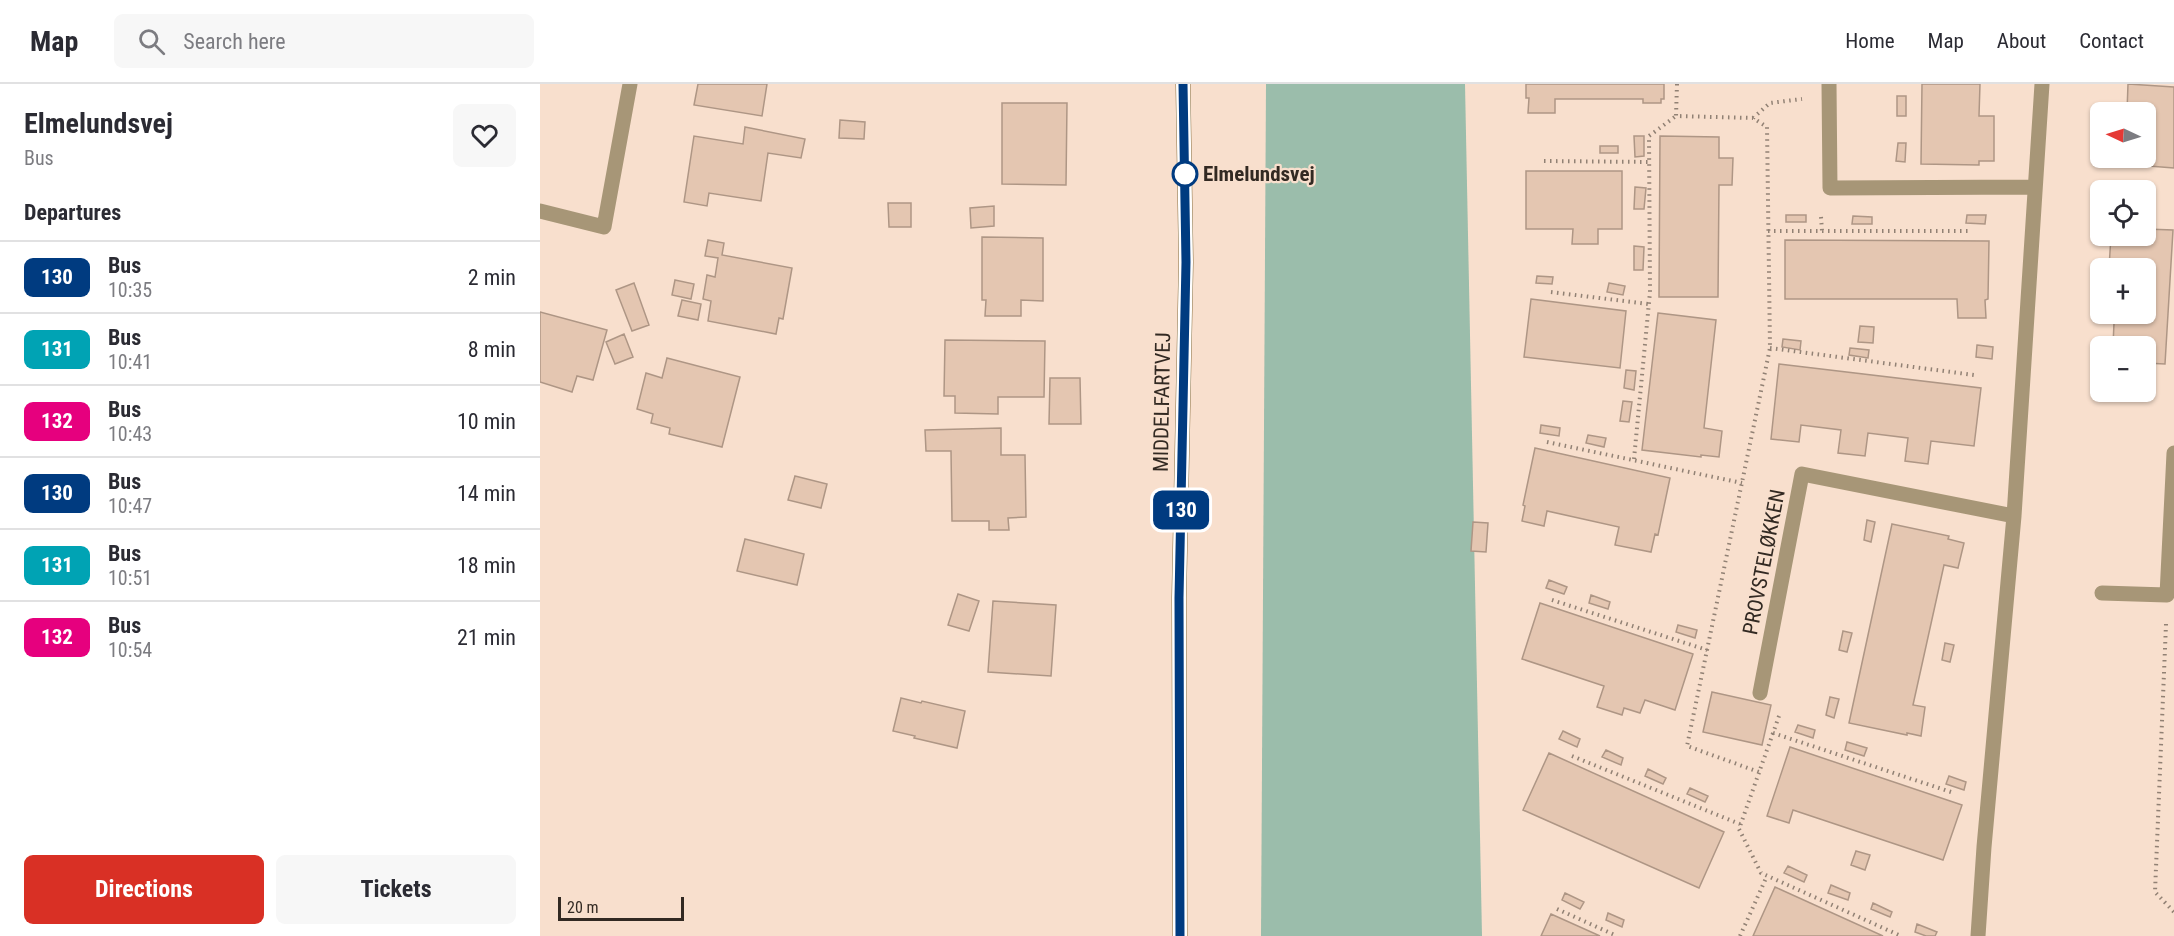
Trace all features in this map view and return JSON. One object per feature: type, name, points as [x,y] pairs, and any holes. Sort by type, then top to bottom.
[{"type":"main road","name":"MIDDELFARTVEJ","points":[[1180,936],[1179,598],[1186,262],[1183,84]]},
{"type":"street","points":[[540,211],[604,227],[630,84]]},
{"type":"street","points":[[1978,936],[2014,516],[2042,84]]},
{"type":"street","points":[[1829,90],[1830,188],[2035,187]]},
{"type":"street","points":[[2102,593],[2167,596],[2174,453]]},
{"type":"street","name":"PROVSTELØKKEN","points":[[1760,693],[1803,474],[2014,516]]},
{"type":"path","points":[[1676,116],[1677,84]]},
{"type":"path","points":[[1753,118],[1770,104],[1829,90]]},
{"type":"path","points":[[1634,459],[1649,304],[1649,136],[1676,116],[1753,118],[1767,127],[1770,348],[1687,746],[1759,772]]},
{"type":"path","points":[[1544,160],[1650,162]]},
{"type":"path","points":[[1768,231],[1970,231]]},
{"type":"path","points":[[1551,292],[1649,304]]},
{"type":"path","points":[[1770,348],[1974,375]]},
{"type":"path","points":[[1547,442],[1742,483]]},
{"type":"path","points":[[2167,596],[2155,892],[2174,912]]},
{"type":"path","points":[[1552,600],[1707,650]]},
{"type":"path","points":[[1760,693],[1783,703],[1738,829],[1761,873],[1902,936]]},
{"type":"path","points":[[1773,733],[1954,793]]},
{"type":"path","points":[[1572,756],[1740,824]]},
{"type":"path","points":[[1740,936],[1767,876]]},
{"type":"path","points":[[1557,909],[1617,936]]},
{"type":"green space","points":[[1266,84],[1465,84],[1482,936],[1261,936]]},
{"type":"building","points":[[698,84],[767,84],[762,116],[694,105]]},
{"type":"building","points":[[1526,84],[1664,84],[1664,99],[1661,99],[1661,103],[1643,103],[1643,99],[1555,99],[1555,113],[1528,113],[1529,98],[1526,98]]},
{"type":"building","points":[[1922,84],[1980,84],[1979,116],[1994,116],[1994,161],[1979,161],[1979,165],[1921,164]]},
{"type":"building","points":[[2128,84],[2174,87],[2174,168],[2156,167],[2156,102],[2127,102]]},
{"type":"building","points":[[1897,96],[1906,96],[1906,116],[1897,116]]},
{"type":"building","points":[[1002,103],[1067,103],[1066,185],[1002,184]]},
{"type":"building","points":[[840,120],[865,122],[864,139],[839,138]]},
{"type":"building","points":[[745,127],[805,139],[801,158],[768,153],[761,201],[709,193],[707,206],[684,202],[694,136],[743,144]]},
{"type":"building","points":[[1634,136],[1644,136],[1644,156],[1635,157]]},
{"type":"building","points":[[1660,136],[1719,137],[1719,158],[1733,158],[1732,185],[1719,185],[1718,297],[1659,297]]},
{"type":"building","points":[[1898,143],[1906,143],[1905,162],[1896,161]]},
{"type":"building","points":[[1600,146],[1618,146],[1618,153],[1600,153]]},
{"type":"building","points":[[1526,171],[1622,171],[1622,229],[1598,229],[1598,244],[1572,244],[1573,229],[1526,229]]},
{"type":"building","points":[[1635,187],[1646,188],[1644,209],[1634,209]]},
{"type":"building","points":[[888,203],[911,203],[911,227],[889,227]]},
{"type":"building","points":[[994,206],[994,226],[971,228],[970,208]]},
{"type":"building","points":[[1786,215],[1806,215],[1806,222],[1786,222]]},
{"type":"building","points":[[1967,215],[1986,215],[1985,224],[1966,223]]},
{"type":"building","points":[[1853,216],[1872,217],[1872,224],[1852,224]]},
{"type":"building","points":[[2156,229],[2173,230],[2165,364],[2156,364],[2156,336],[2113,336],[2114,324],[2156,324],[2156,258],[2110,258],[2110,246],[2156,246]]},
{"type":"building","points":[[982,237],[1043,238],[1043,301],[1021,300],[1021,316],[985,316],[986,300],[982,300]]},
{"type":"building","points":[[708,240],[724,243],[722,255],[792,268],[783,319],[779,318],[776,334],[708,321],[711,301],[703,299],[707,275],[715,277],[718,258],[705,256]]},
{"type":"building","points":[[1785,240],[1989,241],[1986,318],[1958,318],[1957,299],[1785,299]]},
{"type":"building","points":[[1634,246],[1644,247],[1643,270],[1634,270]]},
{"type":"building","points":[[1537,276],[1553,277],[1552,284],[1536,283]]},
{"type":"building","points":[[675,280],[694,284],[691,299],[672,295]]},
{"type":"building","points":[[634,283],[649,325],[632,331],[616,290]]},
{"type":"building","points":[[1609,283],[1625,286],[1623,295],[1607,292]]},
{"type":"building","points":[[1531,299],[1626,311],[1620,368],[1524,357]]},
{"type":"building","points":[[682,300],[701,304],[698,320],[678,316]]},
{"type":"building","points":[[540,312],[607,330],[593,380],[577,376],[572,392],[540,382]]},
{"type":"building","points":[[1658,313],[1716,320],[1704,428],[1722,431],[1719,457],[1642,450]]},
{"type":"building","points":[[1860,326],[1874,327],[1873,343],[1858,342]]},
{"type":"building","points":[[624,334],[633,357],[615,364],[606,342]]},
{"type":"building","points":[[1783,339],[1801,341],[1800,350],[1782,347]]},
{"type":"building","points":[[945,340],[1045,341],[1044,397],[998,397],[998,414],[955,413],[955,396],[944,396]]},
{"type":"building","points":[[1977,345],[1993,347],[1992,359],[1976,357]]},
{"type":"building","points":[[1850,348],[1869,350],[1868,358],[1849,355]]},
{"type":"building","points":[[667,358],[740,377],[722,447],[669,434],[670,428],[651,423],[653,414],[637,409],[646,373],[662,378]]},
{"type":"building","points":[[1779,364],[1981,388],[1974,446],[1931,441],[1928,464],[1905,461],[1908,438],[1868,433],[1865,456],[1838,453],[1841,430],[1801,425],[1799,442],[1771,439]]},
{"type":"building","points":[[1626,370],[1636,371],[1634,390],[1624,388]]},
{"type":"building","points":[[1050,378],[1080,378],[1081,424],[1049,424]]},
{"type":"building","points":[[1623,401],[1632,402],[1629,422],[1620,421]]},
{"type":"building","points":[[1541,425],[1560,428],[1559,436],[1540,433]]},
{"type":"building","points":[[1001,428],[1001,455],[1025,455],[1026,517],[1008,518],[1009,530],[989,530],[989,521],[952,521],[951,451],[926,451],[925,430]]},
{"type":"building","points":[[1588,435],[1606,438],[1604,447],[1586,443]]},
{"type":"building","points":[[1535,448],[1670,478],[1658,535],[1655,534],[1651,552],[1615,545],[1619,527],[1547,511],[1544,526],[1522,521],[1525,506],[1523,505]]},
{"type":"building","points":[[795,476],[827,484],[821,508],[788,500]]},
{"type":"building","points":[[1867,520],[1875,522],[1871,542],[1864,540]]},
{"type":"building","points":[[1473,522],[1488,523],[1486,552],[1471,551]]},
{"type":"building","points":[[1892,524],[1949,536],[1948,539],[1964,543],[1958,568],[1944,565],[1913,705],[1925,707],[1921,736],[1849,723]]},
{"type":"building","points":[[745,539],[804,554],[797,585],[737,571]]},
{"type":"building","points":[[1549,580],[1567,587],[1564,594],[1546,588]]},
{"type":"building","points":[[958,594],[979,601],[969,631],[948,625]]},
{"type":"building","points":[[1591,595],[1610,602],[1608,609],[1589,603]]},
{"type":"building","points":[[993,601],[1056,605],[1051,676],[988,672]]},
{"type":"building","points":[[1540,603],[1693,654],[1675,710],[1645,700],[1640,713],[1624,708],[1622,715],[1597,707],[1604,686],[1522,659]]},
{"type":"building","points":[[1678,625],[1697,630],[1695,638],[1676,632]]},
{"type":"building","points":[[1843,631],[1852,633],[1847,652],[1839,650]]},
{"type":"building","points":[[1945,643],[1954,645],[1950,662],[1942,660]]},
{"type":"building","points":[[1712,692],[1771,705],[1762,745],[1703,732]]},
{"type":"building","points":[[1830,697],[1839,699],[1834,718],[1826,715]]},
{"type":"building","points":[[901,698],[965,711],[957,748],[893,731]]},
{"type":"building","points":[[1798,725],[1815,730],[1813,738],[1795,732]]},
{"type":"building","points":[[1563,731],[1580,739],[1577,747],[1559,739]]},
{"type":"building","points":[[1847,742],[1867,748],[1864,756],[1845,750]]},
{"type":"building","points":[[1790,747],[1962,805],[1943,860],[1793,810],[1789,823],[1767,816]]},
{"type":"building","points":[[1606,750],[1623,758],[1621,765],[1602,757]]},
{"type":"building","points":[[1549,753],[1724,832],[1699,888],[1523,810]]},
{"type":"building","points":[[1648,769],[1666,778],[1663,784],[1645,776]]},
{"type":"building","points":[[1949,776],[1966,782],[1964,790],[1946,784]]},
{"type":"building","points":[[1690,788],[1708,796],[1705,802],[1687,794]]},
{"type":"building","points":[[1856,851],[1870,855],[1865,870],[1851,865]]},
{"type":"building","points":[[1788,866],[1807,875],[1804,882],[1784,873]]},
{"type":"building","points":[[1831,885],[1850,893],[1848,900],[1828,893]]},
{"type":"building","points":[[1775,887],[1883,936],[1753,936]]},
{"type":"building","points":[[1565,893],[1584,902],[1580,909],[1562,900]]},
{"type":"building","points":[[1873,903],[1892,912],[1890,917],[1871,909]]},
{"type":"building","points":[[1608,913],[1624,920],[1622,927],[1606,920]]},
{"type":"building","points":[[1551,914],[1600,936],[1541,936]]},
{"type":"building","points":[[1917,924],[1937,932],[1935,936],[1915,932]]},
{"type":"bus line","name":"130","points":[[1180,936],[1179,598],[1186,262],[1183,84]]},
{"type":"place","name":"Elmelundsvej","points":[[1185,174]]}]
